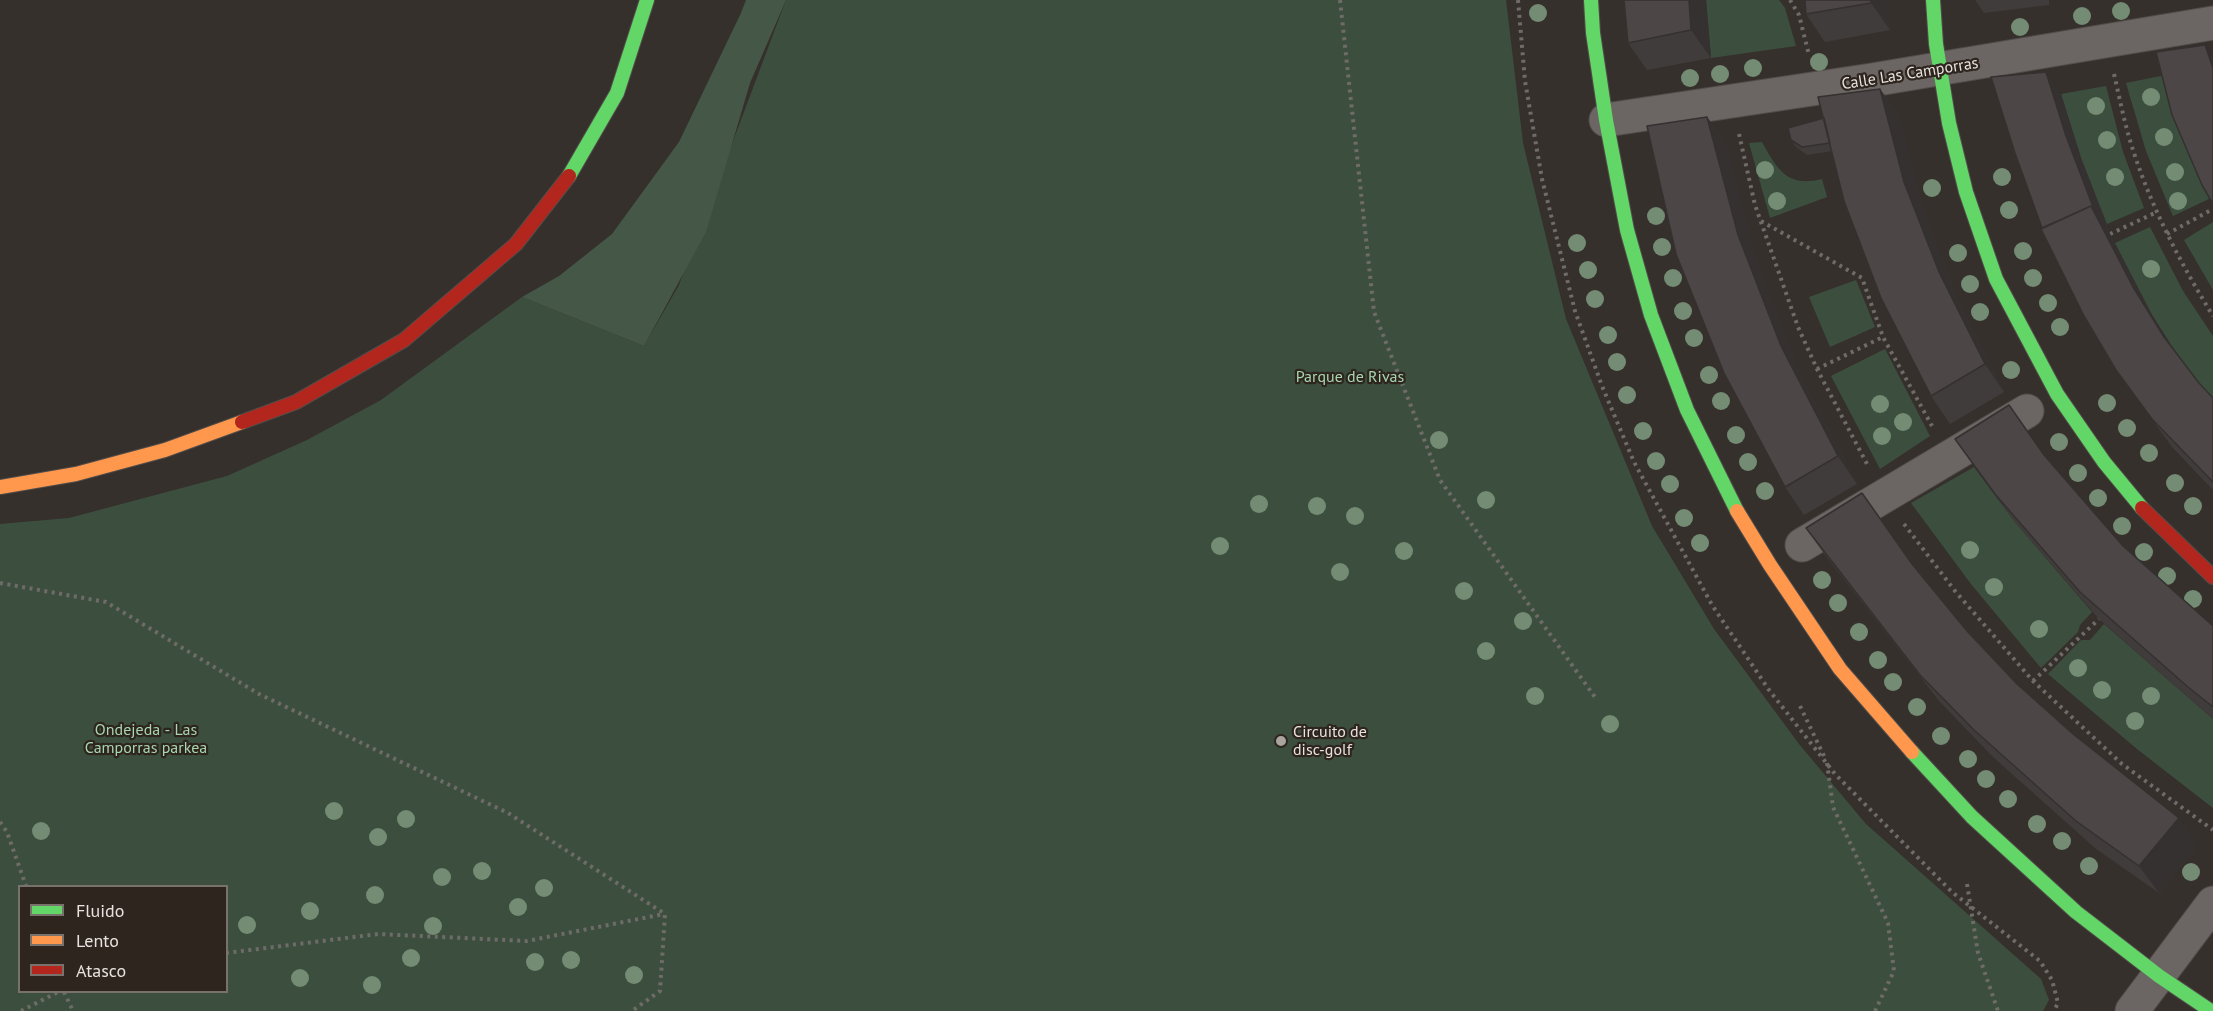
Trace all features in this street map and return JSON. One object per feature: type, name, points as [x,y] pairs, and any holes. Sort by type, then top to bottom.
[{"type":"street","points":[[0,487],[76,474],[165,450],[296,402],[404,339],[516,244],[576,165],[617,93],[647,0]]},
{"type":"street","points":[[1591,0],[1593,33],[1606,120],[1627,230],[1651,315],[1687,410],[1734,505],[1770,565],[1840,669],[1972,817],[2076,912],[2159,976],[2211,1011]]},
{"type":"street","points":[[1933,0],[1936,44],[1949,123],[1966,192],[1996,279],[2057,394],[2104,462],[2140,506],[2213,577]]},
{"type":"street","name":"Calle Las Camporras","points":[[1606,120],[1941,69],[2213,23]]},
{"type":"street","points":[[1803,545],[2026,411]]},
{"type":"street","points":[[2132,1011],[2213,903]]},
{"type":"path","points":[[1340,0],[1374,312],[1440,480],[1597,700]]},
{"type":"path","points":[[1790,0],[1799,15],[1809,58]]},
{"type":"path","points":[[2114,74],[2133,150],[2157,212],[2193,284],[2213,316]]},
{"type":"path","points":[[1738,131],[1760,221],[1798,327],[1817,369],[1884,496],[1955,591],[2033,681],[2122,764],[2213,830]]},
{"type":"path","points":[[2167,234],[2213,209]]},
{"type":"path","points":[[2110,234],[2157,212]]},
{"type":"path","points":[[1760,221],[1862,278],[1883,337],[1949,458]]},
{"type":"path","points":[[1817,369],[1883,337]]},
{"type":"path","points":[[0,583],[106,602],[259,694],[508,813],[665,914]]},
{"type":"path","points":[[2033,681],[2099,620]]},
{"type":"path","points":[[1800,706],[1827,763],[1833,807],[1888,923],[1894,972],[1875,1011]]},
{"type":"path","points":[[0,822],[7,832],[26,885]]},
{"type":"path","points":[[1967,884],[1978,953],[1998,1011]]},
{"type":"path","points":[[228,952],[378,934],[527,941],[665,914]]},
{"type":"path","points":[[632,1011],[660,991],[665,914]]},
{"type":"path","points":[[21,1011],[56,993]]},
{"type":"path","points":[[64,993],[73,1011]]},
{"type":"green space","points":[[746,0],[786,0],[750,83],[706,232],[644,346],[522,297],[559,276],[612,234],[679,142]]},
{"type":"green space","points":[[786,0],[1506,0],[1523,143],[1566,319],[1652,526],[1714,629],[1799,744],[1866,824],[2041,979],[2049,1000],[2043,1011],[0,1011],[0,524],[69,518],[227,476],[307,440],[381,400],[522,297],[644,346],[679,285]]},
{"type":"green space","points":[[1706,0],[1779,0],[1785,8],[1796,46],[1711,58]]},
{"type":"green space","points":[[2171,74],[2213,197],[2173,216],[2146,151],[2126,83]]},
{"type":"green space","points":[[2106,86],[2123,152],[2144,208],[2107,224],[2081,158],[2061,94]]},
{"type":"green space","points":[[1762,142],[1784,174],[1800,181],[1822,179],[1827,197],[1770,218],[1749,143]]},
{"type":"green space","points":[[2213,222],[2213,290],[2184,240]]},
{"type":"green space","points":[[2150,227],[2183,291],[2213,336],[2213,404],[2183,364],[2152,315],[2115,243]]},
{"type":"green space","points":[[1856,280],[1875,327],[1830,347],[1809,297]]},
{"type":"green space","points":[[1885,349],[1930,436],[1880,469],[1831,376]]},
{"type":"green space","points":[[1974,467],[2014,521],[2092,612],[2080,625],[2078,632],[2041,668],[1971,584],[1911,503]]},
{"type":"green space","points":[[2104,624],[2213,719],[2213,808],[2137,749],[2048,674],[2081,640],[2090,640]]},
{"type":"building","points":[[1624,0],[1689,0],[1691,30],[1628,43]]},
{"type":"building","points":[[1805,0],[1871,0],[1871,3],[1806,14]]},
{"type":"building","points":[[2205,45],[2213,68],[2213,204],[2202,185],[2172,115],[2156,52]]},
{"type":"building","points":[[2046,72],[2066,136],[2095,212],[2091,206],[2042,228],[1991,77]]},
{"type":"building","points":[[1880,89],[1904,182],[1939,272],[1985,364],[1931,396],[1881,298],[1844,201],[1818,97]]},
{"type":"building","points":[[1707,117],[1738,235],[1781,346],[1838,456],[1785,487],[1724,373],[1676,254],[1647,126]]},
{"type":"building","points":[[1824,118],[1830,143],[1802,147],[1791,140],[1788,128]]},
{"type":"building","points":[[2091,206],[2133,287],[2164,337],[2213,398],[2213,482],[2152,419],[2116,370],[2084,316],[2041,229]]},
{"type":"building","points":[[2009,405],[2044,455],[2123,546],[2213,626],[2213,707],[2080,592],[1995,494],[1955,439]]},
{"type":"building","points":[[1862,493],[1912,564],[1967,631],[2017,684],[2073,734],[2179,818],[2139,866],[2076,821],[1974,730],[1920,675],[1806,528]]},
{"type":"traffic: fast","points":[[569,176],[617,93],[647,0]]},
{"type":"traffic: fast","points":[[1591,0],[1593,33],[1606,120],[1627,230],[1651,315],[1687,410],[1737,511]]},
{"type":"traffic: fast","points":[[1933,0],[1936,44],[1949,123],[1966,192],[1996,279],[2057,394],[2104,462],[2142,508]]},
{"type":"traffic: fast","points":[[1912,752],[1972,817],[2076,912],[2159,976],[2211,1011]]},
{"type":"traffic: slow","points":[[0,487],[76,474],[165,450],[242,422]]},
{"type":"traffic: slow","points":[[1737,511],[1770,565],[1840,669],[1912,752]]},
{"type":"traffic: jam","points":[[242,422],[296,402],[404,340],[516,244],[569,176]]},
{"type":"traffic: jam","points":[[2142,508],[2213,577]]},
{"type":"place","name":"Circuito de disc-golf","points":[[1281,741]]},
{"type":"park label","name":"Parque de Rivas","points":[[1350,377]]},
{"type":"park label","name":"Ondejeda - Las Camporras parkea","points":[[146,739]]}]
